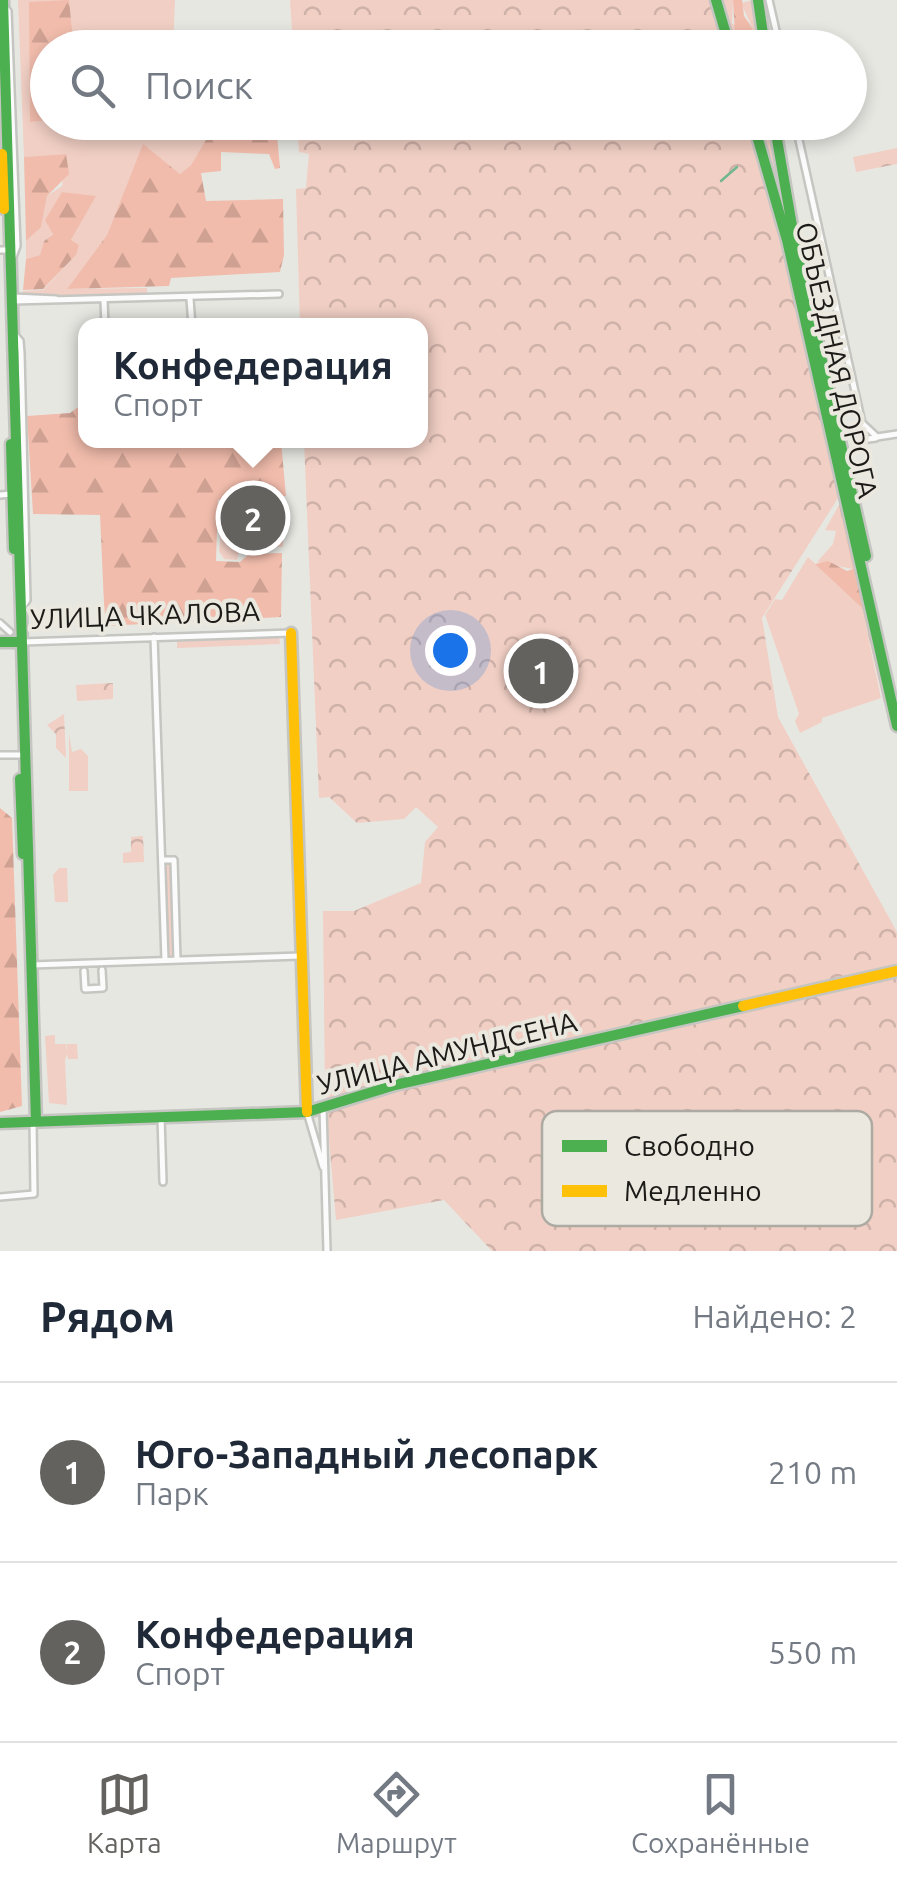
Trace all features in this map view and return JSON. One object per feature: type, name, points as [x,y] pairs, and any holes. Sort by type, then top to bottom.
[{"type":"street","points":[[716,0],[725,30]]},
{"type":"street","points":[[758,0],[762,30]]},
{"type":"street","points":[[769,0],[776,30]]},
{"type":"street","points":[[3,2],[5,253]]},
{"type":"street","points":[[0,78],[7,299],[6,494],[32,965],[33,1121]]},
{"type":"street","name":"ОБЪЕЗДНАЯ ДОРОГА","points":[[758,140],[787,240],[897,726]]},
{"type":"street","name":"ОБЪЕЗДНАЯ ДОРОГА","points":[[777,140],[794,237],[897,693]]},
{"type":"street","points":[[799,140],[866,429]]},
{"type":"street","points":[[7,299],[279,294]]},
{"type":"street","points":[[190,297],[191,318]]},
{"type":"street","points":[[0,1197],[31,1196],[35,1191],[16,639],[21,608],[14,334],[7,299]]},
{"type":"street","points":[[104,300],[104,318]]},
{"type":"street","points":[[879,438],[866,429],[858,430],[860,440],[879,438],[897,434]]},
{"type":"street","points":[[0,623],[16,639]]},
{"type":"street","points":[[291,632],[307,1112],[325,1170]]},
{"type":"street","name":"УЛИЦА ЧКАЛОВА","points":[[0,642],[291,632]]},
{"type":"street","points":[[154,637],[164,960]]},
{"type":"street","points":[[0,755],[19,755]]},
{"type":"street","points":[[162,860],[174,860],[177,960]]},
{"type":"street","points":[[32,965],[301,956]]},
{"type":"street","points":[[84,971],[85,989],[103,988],[102,970]]},
{"type":"street","name":"УЛИЦА АМУНДСЕНА","points":[[0,1122],[307,1112],[395,1085],[897,971]]},
{"type":"street","points":[[323,1107],[327,1251]]},
{"type":"street","points":[[161,1117],[162,1182]]},
{"type":"green space","points":[[18,0],[69,0],[45,30],[30,30],[30,140],[206,140],[191,165],[180,174],[143,145],[107,235],[67,289],[147,288],[147,296],[23,295],[23,291],[43,290],[76,255],[71,240],[95,197],[62,192],[53,233],[44,241],[40,255],[26,259],[26,241],[41,226],[47,196],[62,186],[66,154],[24,157]]},
{"type":"green space","points":[[69,0],[175,0],[174,30],[72,30]]},
{"type":"green space","points":[[69,0],[72,30],[30,30],[30,122],[29,2]]},
{"type":"green space","points":[[290,0],[710,0],[720,30],[292,30]]},
{"type":"green space","points":[[719,0],[733,0],[732,24],[753,29],[741,3],[754,0],[755,30],[729,30]]},
{"type":"green space","points":[[733,0],[742,0],[744,16],[753,29],[735,30]]},
{"type":"green space","points":[[206,140],[278,140],[280,168],[275,169],[269,154],[221,152],[221,171],[201,173],[206,201],[283,199],[284,255],[280,272],[171,278],[169,286],[67,289],[107,235],[143,144],[180,174],[191,165]]},
{"type":"green space","points":[[298,140],[752,140],[785,251],[840,495],[762,618],[778,717],[897,932],[897,1251],[492,1251],[444,1200],[336,1220],[325,1094],[323,911],[354,911],[421,883],[425,842],[438,827],[416,807],[404,819],[357,823],[329,797],[319,798],[304,448],[428,448],[428,318],[300,318],[296,189],[306,188],[309,154],[299,152]]},
{"type":"green space","points":[[762,140],[773,140],[781,196]]},
{"type":"green space","points":[[897,148],[897,164],[856,172],[853,157]]},
{"type":"green space","points":[[66,154],[69,174],[47,196],[41,227],[26,241],[24,157]]},
{"type":"green space","points":[[62,192],[96,196],[71,240],[79,245],[76,255],[43,289],[23,290],[26,259],[40,255],[44,241],[53,234],[45,220]]},
{"type":"green space","points":[[78,407],[78,448],[282,448],[286,496],[218,500],[216,561],[240,562],[249,554],[282,553],[281,617],[105,626],[100,515],[33,514],[27,416],[70,413]]},
{"type":"green space","points":[[843,504],[887,702],[884,703],[862,608],[815,564],[828,561],[847,571],[853,569],[839,505]]},
{"type":"green space","points":[[839,505],[853,569],[817,562],[833,544],[836,531],[825,530]]},
{"type":"green space","points":[[267,509],[284,512],[283,547],[260,547],[260,524]]},
{"type":"green space","points":[[222,525],[231,526],[231,540],[241,543],[237,560],[224,559],[219,551]]},
{"type":"green space","points":[[808,557],[862,608],[881,698],[822,718],[822,722],[800,733],[795,721],[799,714],[765,615],[775,599],[782,600]]},
{"type":"green space","points":[[279,636],[280,644],[177,648],[177,640]]},
{"type":"green space","points":[[113,683],[113,699],[77,701],[76,685]]},
{"type":"green space","points":[[64,714],[66,758],[56,748],[56,734],[47,725]]},
{"type":"green space","points":[[69,734],[72,752],[81,749],[88,756],[88,791],[69,791]]},
{"type":"green space","points":[[0,808],[12,818],[22,1106],[0,1112]]},
{"type":"green space","points":[[143,836],[144,862],[123,863],[123,853],[131,852],[131,837]]},
{"type":"green space","points":[[164,861],[172,862],[175,955],[170,958],[166,954]]},
{"type":"green space","points":[[59,868],[67,868],[68,902],[55,902],[53,875]]},
{"type":"green space","points":[[55,1035],[55,1044],[66,1044],[67,1051],[67,1044],[77,1044],[78,1059],[68,1059],[67,1054],[65,1060],[67,1105],[49,1103],[45,1036]]},
{"type":"waterway","points":[[721,181],[737,167]]},
{"type":"traffic: fast","points":[[3,0],[36,1121]]},
{"type":"traffic: fast","points":[[716,0],[725,30]]},
{"type":"traffic: fast","points":[[758,0],[762,30]]},
{"type":"traffic: fast","points":[[758,140],[787,240],[897,726]]},
{"type":"traffic: fast","points":[[777,140],[794,237],[866,556]]},
{"type":"traffic: fast","points":[[11,444],[14,549]]},
{"type":"traffic: fast","points":[[0,642],[22,642]]},
{"type":"traffic: fast","points":[[20,779],[23,854]]},
{"type":"traffic: fast","points":[[0,1123],[307,1112],[395,1085],[743,1006]]},
{"type":"traffic: slow","points":[[2,154],[4,209]]},
{"type":"traffic: slow","points":[[291,633],[307,1112]]},
{"type":"traffic: slow","points":[[743,1006],[897,971]]},
{"type":"place","name":"Конфедерация","points":[[253,518]]},
{"type":"place","name":"Юго-Западный лесопарк","points":[[541,671]]}]
